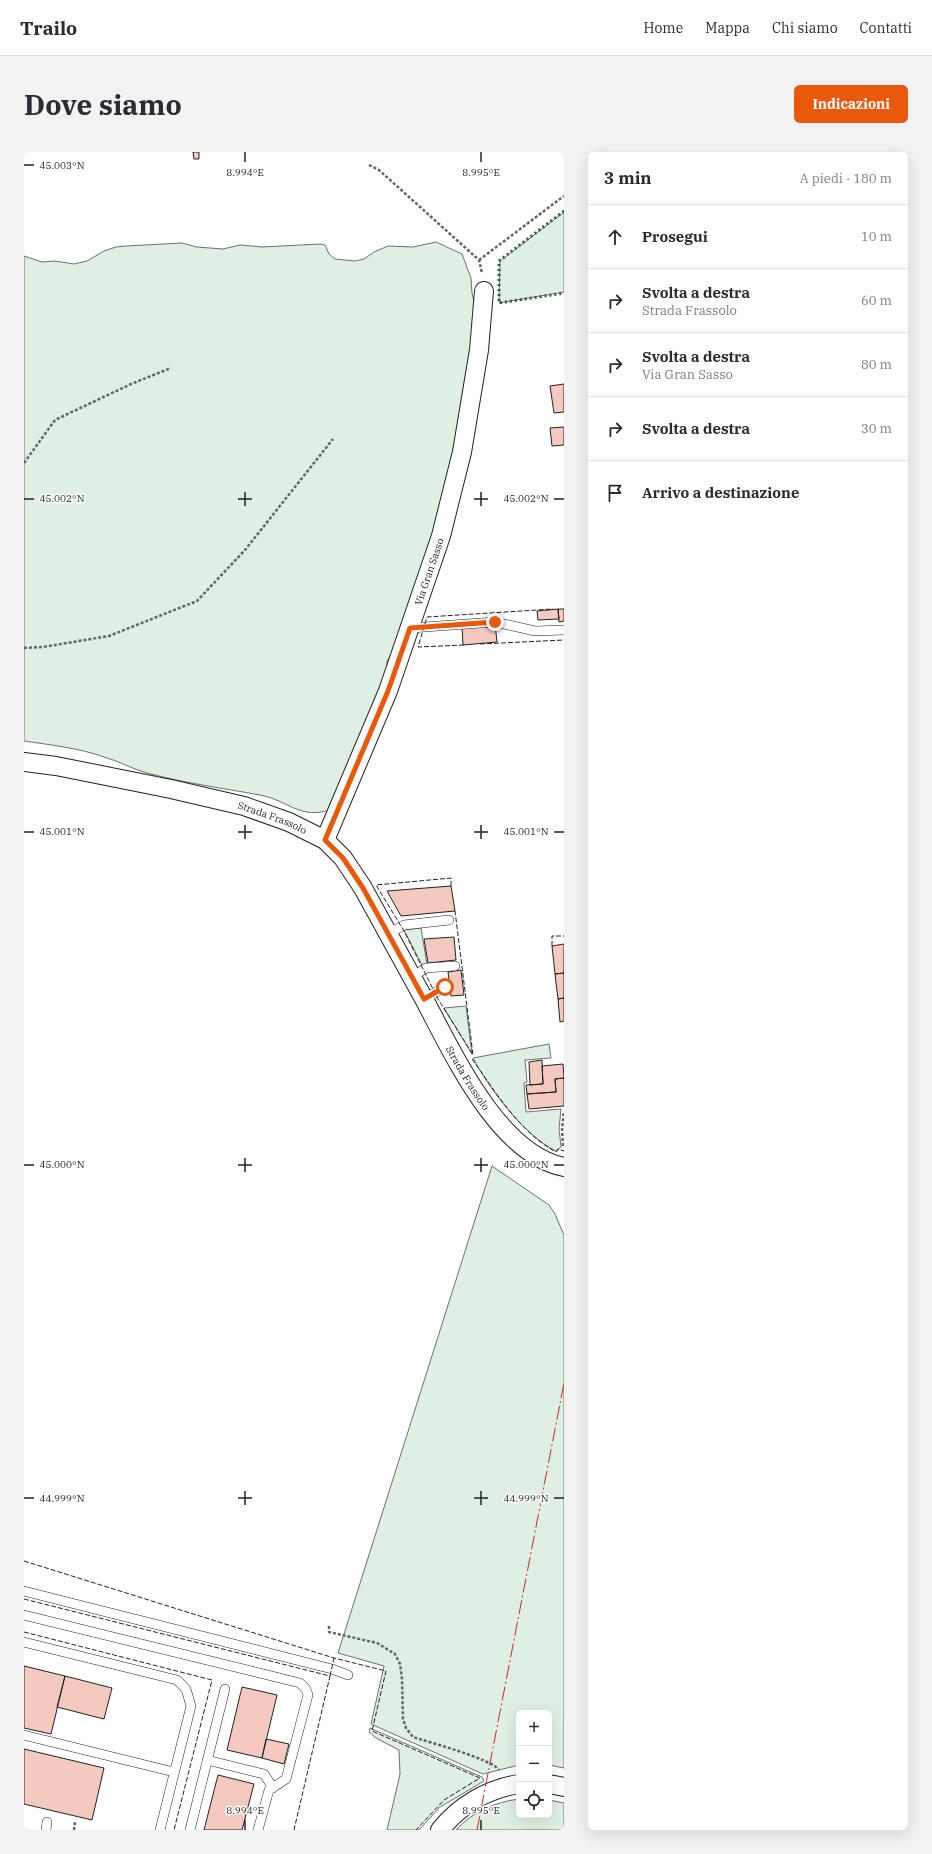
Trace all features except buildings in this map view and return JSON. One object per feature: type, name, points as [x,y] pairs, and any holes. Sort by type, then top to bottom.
[{"type":"street","name":"Via Gran Sasso","points":[[325,840],[388,691],[441,536],[462,452],[479,350],[484,291]]},
{"type":"street","name":"Strada Frassolo","points":[[24,762],[56,766],[244,806],[289,822],[325,840],[343,858],[363,888],[469,1083],[497,1121],[518,1142],[537,1156],[561,1166]]},
{"type":"street","points":[[440,1830],[463,1807],[479,1797],[513,1785]]},
{"type":"street","points":[[552,1785],[564,1787]]},
{"type":"lane","points":[[410,628],[495,622],[535,631],[564,630]]},
{"type":"lane","points":[[388,934],[404,925],[449,920]]},
{"type":"lane","points":[[412,977],[426,968],[455,966]]},
{"type":"lane","points":[[424,999],[445,987]]},
{"type":"lane","points":[[24,1591],[332,1669],[348,1675]]},
{"type":"lane","points":[[24,1615],[300,1683],[306,1689],[308,1695],[286,1779],[269,1790],[258,1830]]},
{"type":"lane","points":[[24,1642],[178,1680],[186,1689],[191,1706],[160,1830]]},
{"type":"lane","points":[[190,1830],[224,1689]]},
{"type":"lane","points":[[24,1735],[174,1772]]},
{"type":"lane","points":[[207,1760],[264,1774],[272,1788]]},
{"type":"path","points":[[369,165],[379,170],[479,260],[484,291]]},
{"type":"path","points":[[479,260],[564,196]]},
{"type":"path","points":[[24,463],[55,420],[131,384],[171,368]]},
{"type":"path","points":[[24,648],[44,647],[109,636],[197,601],[245,550],[333,439]]},
{"type":"path","points":[[561,1166],[564,1111]]},
{"type":"path","points":[[328,1626],[328,1632],[377,1643],[395,1654],[400,1664],[402,1679],[403,1719],[406,1728],[413,1737],[497,1766],[513,1785]]},
{"type":"path","points":[[74,1830],[75,1822]]},
{"type":"green space","points":[[564,212],[564,292],[499,303],[500,261]]},
{"type":"green space","points":[[436,242],[462,254],[471,278],[472,293],[476,311],[472,352],[443,502],[401,640],[387,661],[386,677],[371,716],[355,745],[332,809],[312,813],[260,795],[161,777],[85,751],[24,741],[24,256],[42,262],[55,261],[74,264],[87,261],[104,251],[116,247],[126,246],[182,243],[197,247],[223,249],[240,245],[262,247],[321,244],[325,245],[329,254],[335,259],[355,261],[364,259],[374,252],[388,246],[413,247]]},
{"type":"green space","points":[[421,928],[427,964],[422,965],[404,930]]},
{"type":"green space","points":[[466,1006],[472,1054],[444,1008]]},
{"type":"green space","points":[[549,1044],[551,1058],[525,1060],[527,1082],[524,1083],[526,1112],[561,1109],[559,1129],[561,1147],[556,1151],[544,1144],[520,1123],[488,1084],[473,1058]]},
{"type":"green space","points":[[492,1166],[549,1205],[555,1214],[564,1235],[564,1768],[552,1766],[552,1710],[516,1710],[516,1766],[483,1774],[371,1724],[384,1666],[338,1653]]},
{"type":"green space","points":[[370,1728],[482,1777],[484,1781],[440,1807],[419,1830],[387,1830],[400,1774],[399,1750],[376,1738],[369,1732]]},
{"type":"green space","points":[[516,1799],[516,1818],[552,1818],[552,1801],[564,1803],[564,1830],[456,1830],[469,1818],[484,1809]]},
{"type":"hedge","points":[[564,211],[499,261],[499,303],[564,293]]},
{"type":"fence","points":[[464,645],[418,647],[427,617],[553,609]]},
{"type":"fence","points":[[480,644],[564,640]]},
{"type":"fence","points":[[451,886],[451,878],[376,885],[404,931],[438,999],[473,1055],[455,911]]},
{"type":"fence","points":[[552,946],[552,936],[564,936]]},
{"type":"fence","points":[[472,1059],[520,1123],[543,1144],[556,1152],[558,1149],[564,1151]]},
{"type":"fence","points":[[24,1561],[334,1658],[386,1671],[372,1731],[480,1778],[444,1800],[416,1830]]},
{"type":"fence","points":[[24,1599],[330,1676],[294,1830]]},
{"type":"fence","points":[[24,1632],[212,1680],[174,1830]]},
{"type":"fence","points":[[330,1676],[334,1658]]},
{"type":"power","points":[[477,1830],[564,1383]]},
{"type":"route","points":[[445,987],[424,999],[363,888],[343,858],[325,840],[388,691],[410,628],[495,622]]}]
